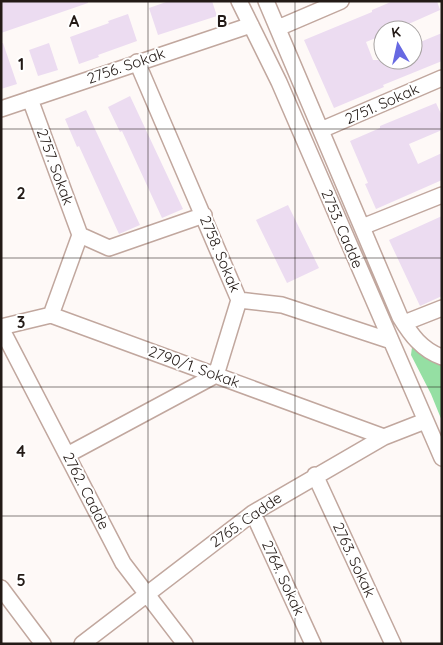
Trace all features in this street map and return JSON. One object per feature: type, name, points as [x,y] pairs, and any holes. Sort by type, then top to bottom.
[{"type":"street","name":"2753. Cadde","points":[[239,1],[279,82],[442,458]]},
{"type":"street","points":[[266,1],[404,323],[414,339],[424,348],[442,358]]},
{"type":"street","points":[[278,28],[340,1]]},
{"type":"street","name":"2756. Sokak","points":[[1,109],[251,25]]},
{"type":"street","name":"2758. Sokak","points":[[137,62],[239,300],[216,375]]},
{"type":"street","name":"2751. Sokak","points":[[322,130],[442,78]]},
{"type":"street","name":"2757. Sokak","points":[[30,99],[80,235]]},
{"type":"street","points":[[362,228],[442,196]]},
{"type":"street","points":[[1,328],[51,315],[80,235],[109,248],[204,215]]},
{"type":"street","points":[[239,300],[282,306],[391,341]]},
{"type":"street","points":[[404,323],[442,308]]},
{"type":"street","name":"2790/1. Sokak","points":[[51,315],[384,437]]},
{"type":"street","name":"2762. Cadde","points":[[1,328],[123,563],[185,644]]},
{"type":"street","points":[[66,455],[216,375]]},
{"type":"street","name":"2765. Cadde","points":[[82,644],[252,513],[384,437],[425,421]]},
{"type":"street","name":"2763. Sokak","points":[[316,475],[393,644]]},
{"type":"street","name":"2764. Sokak","points":[[252,513],[314,644]]},
{"type":"street","points":[[1,588],[43,644]]},
{"type":"green space","points":[[412,347],[421,354],[442,362],[442,421],[431,394],[411,355]]},
{"type":"building","points":[[6,1],[88,1],[88,3],[1,33],[1,3]]},
{"type":"building","points":[[169,1],[212,1],[217,16],[158,35],[149,8]]},
{"type":"building","points":[[393,1],[437,1],[440,10],[418,20],[373,20],[373,39],[366,42],[373,60],[373,70],[420,70],[334,108],[304,40],[372,12],[372,10]]},
{"type":"building","points":[[128,14],[137,41],[79,64],[70,37]]},
{"type":"building","points":[[442,33],[442,61],[423,69],[423,41]]},
{"type":"building","points":[[1,43],[3,43],[17,84],[1,89]]},
{"type":"building","points":[[49,43],[58,70],[38,76],[29,50]]},
{"type":"building","points":[[130,96],[183,209],[162,218],[122,131],[120,132],[108,107]]},
{"type":"building","points":[[436,103],[442,116],[442,130],[409,144],[418,164],[442,153],[442,180],[376,209],[365,184],[368,183],[350,141],[380,128],[380,126]]},
{"type":"building","points":[[86,110],[140,225],[119,234],[65,119]]},
{"type":"building","points":[[288,205],[319,268],[287,283],[256,220]]},
{"type":"building","points":[[442,216],[442,296],[420,306],[389,240]]}]
